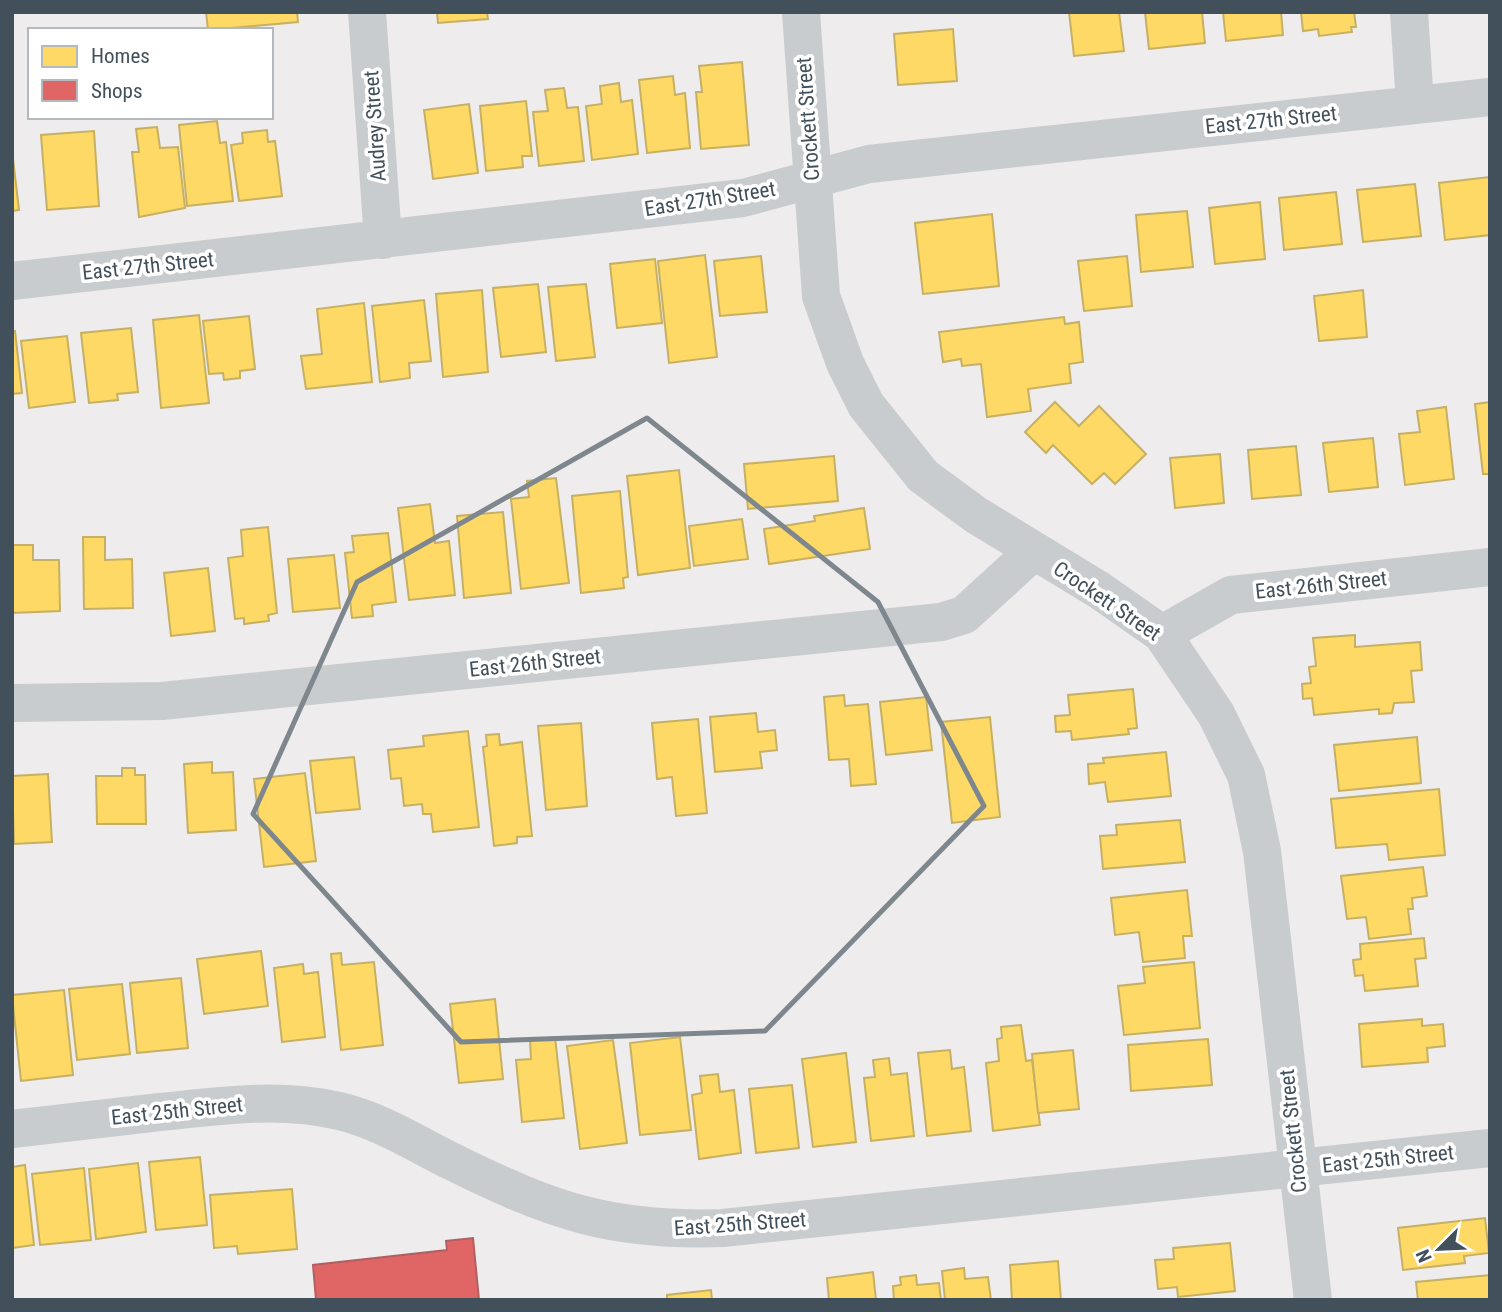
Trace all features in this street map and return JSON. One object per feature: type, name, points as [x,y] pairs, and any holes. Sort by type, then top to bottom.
[{"type":"street","name":"Audrey Street","points":[[367,12],[383,240]]},
{"type":"street","name":"Crockett Street","points":[[802,12],[821,296],[845,363],[866,405],[923,476],[1033,552],[1099,590],[1162,634],[1196,679],[1246,775],[1262,851],[1312,1300]]},
{"type":"street","points":[[1409,12],[1415,104]]},
{"type":"street","name":"East 27th Street","points":[[12,281],[743,198],[869,164],[1490,97]]},
{"type":"street","name":"East 26th Street","points":[[12,703],[162,701],[941,622],[964,615],[1033,552]]},
{"type":"street","name":"East 26th Street","points":[[1162,634],[1231,595],[1490,567]]},
{"type":"street","name":"East 25th Street","points":[[12,1129],[237,1104],[309,1105],[342,1111],[377,1125],[526,1198],[557,1208],[646,1228],[682,1230],[723,1228],[1490,1148]]},
{"type":"highlighted area","points":[[647,418],[878,602],[984,806],[765,1031],[461,1042],[253,814],[357,582]]},
{"type":"building: Homes","points":[[206,12],[297,12],[298,22],[208,28]]},
{"type":"building: Homes","points":[[437,12],[487,12],[488,19],[438,23]]},
{"type":"building: Homes","points":[[1069,12],[1119,12],[1124,51],[1074,56]]},
{"type":"building: Homes","points":[[1145,12],[1202,12],[1205,43],[1149,49]]},
{"type":"building: Homes","points":[[1223,12],[1281,12],[1283,35],[1226,41]]},
{"type":"building: Homes","points":[[1301,12],[1354,12],[1356,27],[1351,27],[1352,32],[1319,36],[1318,29],[1303,31]]},
{"type":"building: Homes","points":[[953,29],[957,81],[898,85],[894,34]]},
{"type":"building: Homes","points":[[742,62],[749,145],[701,149],[696,92],[702,92],[699,66]]},
{"type":"building: Homes","points":[[673,76],[675,95],[685,93],[690,148],[647,153],[639,80]]},
{"type":"building: Homes","points":[[619,83],[621,102],[632,100],[638,154],[592,160],[586,106],[602,104],[600,86]]},
{"type":"building: Homes","points":[[564,88],[567,108],[578,107],[584,161],[539,166],[533,112],[548,111],[545,90]]},
{"type":"building: Homes","points":[[526,101],[532,156],[522,156],[523,167],[486,171],[480,106]]},
{"type":"building: Homes","points":[[469,104],[478,173],[433,179],[424,110]]},
{"type":"building: Homes","points":[[217,121],[220,143],[226,142],[233,201],[187,206],[179,125]]},
{"type":"building: Homes","points":[[157,127],[160,148],[178,147],[185,208],[139,217],[132,152],[139,152],[136,129]]},
{"type":"building: Homes","points":[[267,130],[268,142],[275,141],[282,196],[239,201],[231,145],[243,143],[242,133]]},
{"type":"building: Homes","points":[[94,131],[99,206],[47,210],[41,135]]},
{"type":"building: Homes","points":[[12,150],[19,210],[12,211]]},
{"type":"building: Homes","points":[[1489,177],[1490,235],[1445,240],[1439,183]]},
{"type":"building: Homes","points":[[1415,184],[1421,236],[1363,242],[1357,190]]},
{"type":"building: Homes","points":[[1336,192],[1342,244],[1284,250],[1279,198]]},
{"type":"building: Homes","points":[[1260,202],[1265,259],[1215,264],[1209,208]]},
{"type":"building: Homes","points":[[1187,211],[1193,267],[1141,272],[1136,215]]},
{"type":"building: Homes","points":[[992,214],[999,286],[923,294],[915,223]]},
{"type":"building: Homes","points":[[705,255],[717,357],[669,363],[658,261]]},
{"type":"building: Homes","points":[[761,256],[767,312],[720,316],[714,261]]},
{"type":"building: Homes","points":[[1127,256],[1132,306],[1084,311],[1078,261]]},
{"type":"building: Homes","points":[[655,259],[662,323],[617,328],[610,264]]},
{"type":"building: Homes","points":[[538,284],[546,352],[501,357],[493,288]]},
{"type":"building: Homes","points":[[586,284],[595,357],[556,361],[548,287]]},
{"type":"building: Homes","points":[[482,290],[488,372],[443,377],[436,294]]},
{"type":"building: Homes","points":[[1363,290],[1367,337],[1319,341],[1314,296]]},
{"type":"building: Homes","points":[[424,300],[431,361],[409,363],[410,378],[380,382],[372,306]]},
{"type":"building: Homes","points":[[364,303],[372,382],[306,389],[301,356],[322,354],[317,309]]},
{"type":"building: Homes","points":[[199,315],[209,403],[161,408],[153,320]]},
{"type":"building: Homes","points":[[249,316],[255,369],[240,371],[240,378],[224,380],[223,373],[209,374],[203,321]]},
{"type":"building: Homes","points":[[1064,317],[1065,324],[1079,322],[1083,362],[1069,364],[1071,383],[1028,389],[1031,411],[987,417],[981,364],[962,366],[961,359],[943,362],[939,332]]},
{"type":"building: Homes","points":[[131,328],[138,392],[117,394],[118,400],[89,403],[81,333]]},
{"type":"building: Homes","points":[[15,331],[22,393],[12,394],[12,332]]},
{"type":"building: Homes","points":[[67,336],[75,402],[29,408],[21,341]]},
{"type":"building: Homes","points":[[1055,402],[1079,426],[1099,406],[1146,454],[1115,484],[1104,473],[1092,484],[1053,445],[1046,453],[1025,432]]},
{"type":"building: Homes","points":[[1490,402],[1490,474],[1483,474],[1475,404]]},
{"type":"building: Homes","points":[[1446,407],[1454,479],[1405,485],[1399,434],[1420,432],[1417,411]]},
{"type":"building: Homes","points":[[1373,438],[1378,487],[1329,492],[1323,443]]},
{"type":"building: Homes","points":[[1296,446],[1301,495],[1252,499],[1248,450]]},
{"type":"building: Homes","points":[[1220,454],[1224,503],[1175,508],[1170,458]]},
{"type":"building: Homes","points":[[834,456],[838,501],[748,509],[744,464]]},
{"type":"building: Homes","points":[[679,470],[690,568],[638,575],[627,476]]},
{"type":"building: Homes","points":[[556,478],[569,583],[521,589],[511,499],[529,497],[527,481]]},
{"type":"building: Homes","points":[[620,491],[628,577],[623,578],[624,588],[581,593],[572,496]]},
{"type":"building: Homes","points":[[430,504],[435,543],[449,541],[455,595],[409,600],[398,508]]},
{"type":"building: Homes","points":[[864,508],[870,549],[769,564],[764,529],[815,521],[814,516]]},
{"type":"building: Homes","points":[[503,512],[511,593],[464,598],[457,516]]},
{"type":"building: Homes","points":[[742,519],[748,559],[694,566],[689,526]]},
{"type":"building: Homes","points":[[268,527],[277,613],[268,615],[269,621],[244,624],[244,618],[235,619],[228,558],[243,556],[241,530]]},
{"type":"building: Homes","points":[[388,533],[396,602],[372,605],[373,616],[352,618],[345,553],[354,552],[352,536]]},
{"type":"building: Homes","points":[[83,537],[105,537],[105,560],[132,559],[133,608],[84,609]]},
{"type":"building: Homes","points":[[12,545],[33,545],[33,560],[59,560],[60,611],[12,613]]},
{"type":"building: Homes","points":[[334,555],[340,608],[293,612],[288,559]]},
{"type":"building: Homes","points":[[208,568],[215,631],[171,636],[164,573]]},
{"type":"building: Homes","points":[[1355,635],[1355,647],[1420,642],[1422,670],[1411,671],[1414,702],[1394,703],[1392,713],[1379,714],[1379,709],[1314,715],[1312,698],[1303,699],[1302,684],[1311,683],[1309,667],[1316,666],[1313,638]]},
{"type":"building: Homes","points":[[1133,689],[1137,728],[1128,729],[1129,734],[1072,740],[1071,731],[1056,732],[1055,716],[1070,715],[1068,695]]},
{"type":"building: Homes","points":[[844,695],[845,706],[868,704],[876,784],[851,786],[849,759],[829,760],[824,697]]},
{"type":"building: Homes","points":[[926,697],[932,750],[886,755],[880,702]]},
{"type":"building: Homes","points":[[756,713],[758,732],[775,730],[777,750],[760,752],[762,768],[715,772],[710,717]]},
{"type":"building: Homes","points":[[990,717],[1000,817],[952,823],[941,722]]},
{"type":"building: Homes","points":[[698,719],[707,813],[676,816],[672,777],[657,779],[652,723]]},
{"type":"building: Homes","points":[[581,723],[587,806],[546,810],[538,726]]},
{"type":"building: Homes","points":[[468,731],[479,827],[433,832],[431,814],[423,814],[422,804],[404,806],[401,778],[391,779],[388,750],[424,746],[423,736]]},
{"type":"building: Homes","points":[[499,734],[500,745],[522,742],[532,836],[517,837],[517,843],[494,846],[483,747],[487,746],[486,735]]},
{"type":"building: Homes","points":[[1417,737],[1421,783],[1339,791],[1334,745]]},
{"type":"building: Homes","points":[[1166,752],[1171,796],[1108,802],[1105,782],[1089,784],[1088,764],[1104,763],[1103,758]]},
{"type":"building: Homes","points":[[354,757],[360,809],[316,813],[310,761]]},
{"type":"building: Homes","points":[[212,762],[212,773],[233,772],[236,830],[188,833],[184,764]]},
{"type":"building: Homes","points":[[122,768],[135,768],[135,775],[145,775],[146,824],[97,824],[96,776],[122,776]]},
{"type":"building: Homes","points":[[305,773],[316,861],[264,867],[254,779]]},
{"type":"building: Homes","points":[[48,774],[52,842],[14,844],[12,776]]},
{"type":"building: Homes","points":[[1439,789],[1445,855],[1389,860],[1387,844],[1336,848],[1331,799]]},
{"type":"building: Homes","points":[[1180,820],[1185,862],[1103,869],[1100,836],[1117,835],[1116,825]]},
{"type":"building: Homes","points":[[1423,867],[1427,896],[1412,898],[1413,909],[1408,909],[1411,934],[1369,939],[1366,917],[1347,919],[1341,876]]},
{"type":"building: Homes","points":[[1187,890],[1192,936],[1183,936],[1185,958],[1143,962],[1139,932],[1115,935],[1111,898]]},
{"type":"building: Homes","points":[[1424,938],[1426,958],[1415,959],[1418,986],[1365,991],[1363,975],[1355,976],[1353,960],[1361,959],[1360,944]]},
{"type":"building: Homes","points":[[261,951],[268,1006],[204,1014],[197,959]]},
{"type":"building: Homes","points":[[341,953],[342,965],[374,962],[383,1045],[341,1050],[331,954]]},
{"type":"building: Homes","points":[[1194,962],[1200,1028],[1124,1035],[1118,986],[1145,983],[1143,967]]},
{"type":"building: Homes","points":[[303,964],[304,974],[318,972],[325,1037],[282,1042],[274,968]]},
{"type":"building: Homes","points":[[181,978],[188,1048],[137,1053],[130,983]]},
{"type":"building: Homes","points":[[122,984],[130,1054],[77,1060],[69,989]]},
{"type":"building: Homes","points":[[64,990],[73,1075],[21,1081],[12,995]]},
{"type":"building: Homes","points":[[495,999],[503,1079],[459,1083],[450,1004]]},
{"type":"building: Homes","points":[[1422,1019],[1422,1026],[1443,1024],[1445,1046],[1427,1048],[1428,1062],[1362,1067],[1359,1024]]},
{"type":"building: Homes","points":[[1021,1025],[1026,1061],[1032,1060],[1040,1125],[993,1131],[986,1063],[999,1061],[997,1039],[1002,1038],[1001,1027]]},
{"type":"building: Homes","points":[[555,1037],[564,1118],[522,1122],[516,1060],[531,1059],[530,1040]]},
{"type":"building: Homes","points":[[680,1037],[691,1130],[640,1135],[630,1043]]},
{"type":"building: Homes","points":[[1208,1039],[1212,1085],[1131,1091],[1128,1045]]},
{"type":"building: Homes","points":[[613,1040],[627,1143],[580,1149],[567,1046]]},
{"type":"building: Homes","points":[[950,1050],[952,1069],[964,1067],[971,1131],[927,1136],[918,1053]]},
{"type":"building: Homes","points":[[1073,1050],[1079,1109],[1038,1113],[1032,1054]]},
{"type":"building: Homes","points":[[846,1053],[856,1142],[813,1147],[802,1059]]},
{"type":"building: Homes","points":[[889,1058],[891,1075],[907,1073],[914,1136],[871,1141],[864,1078],[875,1077],[873,1060]]},
{"type":"building: Homes","points":[[718,1074],[720,1092],[734,1090],[741,1153],[699,1159],[692,1095],[702,1093],[700,1076]]},
{"type":"building: Homes","points":[[792,1085],[799,1148],[756,1153],[749,1089]]},
{"type":"building: Homes","points":[[200,1157],[207,1225],[156,1230],[149,1162]]},
{"type":"building: Homes","points":[[138,1163],[146,1232],[96,1239],[89,1169]]},
{"type":"building: Homes","points":[[25,1165],[34,1245],[12,1248],[12,1167]]},
{"type":"building: Homes","points":[[84,1168],[91,1240],[40,1245],[32,1174]]},
{"type":"building: Homes","points":[[292,1189],[297,1249],[238,1254],[237,1246],[214,1248],[210,1195]]},
{"type":"building: Homes","points":[[1485,1218],[1489,1253],[1464,1256],[1465,1263],[1403,1270],[1398,1228]]},
{"type":"building: Homes","points":[[1230,1243],[1235,1291],[1178,1297],[1177,1287],[1158,1289],[1155,1260],[1174,1259],[1173,1248]]},
{"type":"building: Homes","points":[[1058,1261],[1061,1300],[1012,1300],[1010,1265]]},
{"type":"building: Homes","points":[[964,1268],[965,1279],[988,1277],[991,1300],[945,1300],[942,1271]]},
{"type":"building: Homes","points":[[873,1272],[876,1300],[829,1300],[827,1278]]},
{"type":"building: Homes","points":[[916,1275],[917,1285],[939,1283],[941,1300],[894,1300],[893,1286],[901,1285],[900,1277]]},
{"type":"building: Homes","points":[[1490,1275],[1490,1300],[1418,1300],[1416,1282]]},
{"type":"building: Homes","points":[[711,1290],[712,1300],[667,1300],[667,1295]]},
{"type":"building: Shops","points":[[473,1238],[479,1300],[316,1300],[313,1265],[447,1250],[446,1241]]}]
